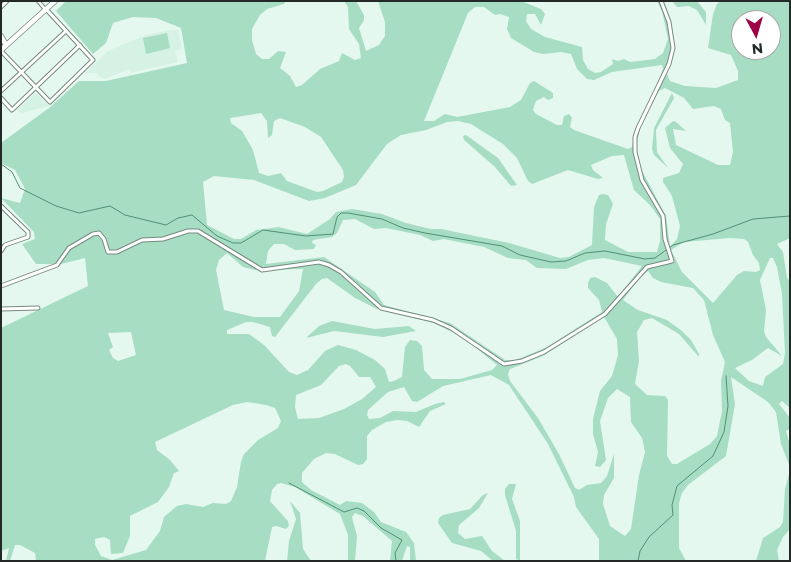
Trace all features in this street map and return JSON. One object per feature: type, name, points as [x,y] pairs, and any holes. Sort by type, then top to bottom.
[{"type":"street","points":[[1,7],[7,1]]},
{"type":"street","points":[[38,1],[46,9],[66,31],[80,45],[93,60],[50,102],[1,50],[46,9],[54,1]]},
{"type":"street","points":[[1,286],[56,265],[69,248],[93,234],[99,233],[104,239],[108,252],[117,252],[142,240],[163,239],[188,231],[198,232],[262,270],[318,262],[329,265],[341,272],[381,308],[433,320],[452,328],[507,365],[544,352],[605,314],[642,270],[654,264],[672,261],[663,216],[642,180],[635,152],[635,137],[638,128],[669,64],[673,48],[669,22],[661,1]]},
{"type":"street","points":[[1,91],[66,31]]},
{"type":"street","points":[[1,36],[6,45]]},
{"type":"street","points":[[1,98],[12,110],[80,45]]},
{"type":"street","points":[[1,206],[28,232],[28,237],[5,246],[1,251]]},
{"type":"street","points":[[1,242],[5,246]]},
{"type":"street","points":[[1,309],[38,308]]},
{"type":"shaded area","points":[[178,30],[182,49],[175,51],[178,62],[130,73],[129,69],[105,79],[97,73],[85,73],[108,51],[146,35]]},
{"type":"shaded area","points":[[34,94],[37,94],[49,106],[22,113],[17,110]]},
{"type":"green space","points":[[66,1],[286,1],[284,4],[267,9],[260,15],[252,29],[252,40],[256,54],[262,59],[269,59],[278,51],[286,52],[280,68],[290,76],[296,87],[302,85],[320,69],[339,61],[342,53],[355,60],[361,58],[359,44],[349,29],[348,7],[344,1],[356,1],[364,15],[364,20],[359,28],[366,51],[379,45],[385,36],[385,22],[378,1],[521,1],[541,9],[545,14],[541,25],[535,14],[527,14],[526,21],[531,29],[545,37],[582,47],[583,60],[588,69],[595,73],[601,72],[613,64],[612,59],[618,61],[624,59],[630,62],[655,59],[663,53],[668,39],[662,11],[657,1],[664,1],[672,26],[673,53],[667,74],[670,81],[685,86],[716,88],[738,80],[738,71],[733,60],[781,60],[781,10],[731,10],[731,55],[708,48],[713,14],[717,4],[720,1],[790,1],[790,238],[777,244],[783,252],[787,278],[790,281],[790,408],[782,401],[779,404],[790,418],[790,429],[786,431],[790,445],[790,467],[781,444],[776,412],[768,402],[731,377],[735,404],[726,456],[688,485],[682,493],[679,503],[679,548],[686,561],[599,561],[599,539],[576,507],[574,497],[548,444],[509,385],[491,375],[443,386],[417,402],[412,401],[404,387],[388,392],[368,410],[367,415],[369,419],[380,418],[393,411],[416,412],[435,404],[444,402],[446,404],[430,411],[419,427],[407,421],[397,420],[386,422],[372,430],[367,436],[367,459],[363,464],[358,465],[335,454],[326,453],[314,459],[302,473],[302,482],[311,490],[340,505],[346,501],[362,503],[374,512],[381,522],[406,532],[414,543],[416,561],[410,561],[410,547],[407,546],[402,561],[390,561],[392,541],[363,516],[355,513],[352,517],[357,536],[355,561],[348,561],[348,535],[340,514],[295,487],[281,483],[277,484],[272,490],[270,501],[288,521],[289,526],[286,529],[276,526],[272,527],[265,561],[36,561],[35,553],[20,545],[15,545],[10,561],[6,561],[9,548],[1,551],[1,328],[88,286],[85,258],[61,264],[36,264],[22,244],[35,239],[34,232],[1,198],[20,203],[25,189],[15,170],[1,163],[1,143],[49,108],[79,81],[106,81],[187,63],[181,28],[156,18],[133,17],[113,23],[106,43],[93,54],[56,11]],"holes":[[[475,7],[484,7],[495,15],[500,14],[509,17],[507,29],[511,38],[534,52],[543,54],[561,52],[571,54],[577,69],[587,79],[594,80],[612,72],[662,65],[663,69],[649,104],[635,131],[632,147],[628,149],[574,130],[570,127],[572,118],[569,114],[564,116],[562,125],[557,125],[536,114],[533,110],[536,101],[544,97],[548,100],[553,98],[553,93],[534,81],[530,83],[521,100],[510,107],[457,117],[445,114],[434,121],[424,121],[468,13]],[[665,88],[684,98],[693,109],[714,106],[721,109],[725,120],[730,123],[733,152],[730,165],[718,165],[676,145],[673,129],[686,131],[676,122],[673,121],[665,128],[670,148],[683,164],[679,173],[663,178],[663,182],[672,196],[680,226],[677,239],[670,247],[666,216],[640,167],[636,147],[641,125],[659,91]],[[261,113],[267,121],[268,138],[272,135],[274,121],[280,118],[305,127],[321,137],[343,170],[344,177],[342,182],[317,192],[287,181],[281,173],[268,176],[259,173],[253,150],[242,131],[231,123],[230,118]],[[458,121],[471,124],[503,144],[517,158],[528,181],[532,184],[568,170],[598,179],[603,178],[593,170],[591,165],[612,156],[624,155],[634,190],[650,205],[660,219],[660,241],[657,252],[628,252],[605,240],[606,224],[613,204],[608,195],[603,194],[599,195],[594,207],[592,245],[569,257],[560,258],[509,243],[441,229],[431,229],[406,223],[382,214],[352,209],[336,212],[330,219],[307,234],[279,227],[256,230],[241,239],[234,239],[207,225],[203,182],[214,176],[254,180],[309,201],[325,198],[356,185],[387,144],[401,135],[426,130],[447,122]],[[355,219],[374,229],[386,228],[420,235],[433,241],[444,239],[484,247],[508,258],[526,260],[537,268],[566,269],[588,260],[604,258],[642,266],[618,297],[607,283],[595,277],[590,278],[588,288],[599,300],[602,312],[547,347],[516,360],[505,360],[450,323],[384,305],[375,292],[324,257],[266,264],[268,251],[274,244],[284,244],[295,250],[314,249],[316,245],[312,243],[313,240],[332,237],[337,233],[343,220]],[[730,238],[744,239],[748,242],[753,255],[759,263],[760,270],[756,272],[744,271],[737,275],[713,303],[682,272],[671,250],[684,242]],[[227,253],[243,267],[255,270],[303,269],[299,291],[280,317],[254,317],[224,310],[216,270],[219,260]],[[770,258],[773,258],[777,267],[782,294],[785,353],[783,364],[765,377],[763,386],[749,381],[735,368],[752,360],[768,348],[782,356],[766,337],[764,331],[766,310],[760,280]],[[648,271],[653,278],[661,282],[693,288],[704,300],[713,335],[725,362],[721,381],[722,411],[717,436],[710,444],[677,464],[672,464],[667,456],[668,400],[665,396],[647,395],[635,384],[639,361],[637,332],[644,320],[652,318],[679,334],[699,357],[699,354],[691,340],[667,320],[638,310],[623,300],[639,278]],[[327,278],[355,298],[377,309],[434,323],[464,338],[497,365],[492,370],[460,379],[432,379],[424,370],[422,346],[417,341],[410,340],[405,347],[402,377],[394,381],[389,382],[385,369],[375,360],[356,350],[338,345],[325,351],[308,370],[297,375],[289,372],[264,345],[249,334],[227,334],[227,330],[246,322],[253,322],[270,327],[272,336],[275,337],[316,284],[322,279]],[[604,317],[617,339],[618,355],[612,376],[600,391],[593,419],[593,434],[598,452],[595,466],[600,467],[606,460],[600,421],[608,398],[617,389],[630,397],[631,422],[642,438],[645,452],[639,475],[631,529],[625,536],[610,526],[603,504],[604,495],[614,478],[614,454],[607,476],[601,483],[587,485],[579,490],[575,488],[559,454],[538,418],[510,381],[508,374],[510,369],[543,356]],[[131,332],[136,355],[118,361],[113,358],[109,350],[113,347],[108,333]],[[346,364],[359,377],[370,377],[376,387],[362,399],[344,409],[319,418],[298,419],[295,407],[296,395],[321,385],[339,366]],[[247,402],[275,408],[281,421],[278,428],[258,440],[244,454],[237,487],[231,501],[226,504],[213,503],[203,507],[186,504],[177,506],[164,517],[160,531],[146,550],[112,560],[101,556],[95,545],[95,539],[104,537],[110,540],[111,554],[123,553],[130,536],[130,516],[158,502],[169,487],[174,473],[179,471],[170,460],[157,450],[155,442],[233,405]]]},
{"type":"green space","points":[[672,1],[697,1],[706,12],[706,25],[697,10],[689,6],[677,7]]},
{"type":"green space","points":[[167,33],[170,48],[146,54],[143,38]]},
{"type":"green space","points":[[672,93],[674,98],[656,130],[657,152],[668,168],[654,155],[652,149],[654,128]]},
{"type":"green space","points":[[466,135],[498,158],[517,185],[511,186],[495,167],[464,140],[463,136]]},
{"type":"green space","points":[[332,321],[375,329],[409,326],[416,331],[383,337],[334,331],[306,338],[319,326]]},
{"type":"green space","points":[[790,470],[790,529],[783,537],[777,550],[779,561],[756,561],[763,538],[780,527],[783,522],[785,489]]},
{"type":"green space","points":[[509,484],[516,484],[512,499],[520,521],[520,561],[516,559],[516,531],[505,495],[505,489]]},
{"type":"green space","points":[[488,493],[479,508],[459,525],[458,533],[465,539],[482,536],[492,551],[505,561],[493,561],[481,551],[452,543],[438,523],[439,518],[443,515],[470,509],[483,495]]},
{"type":"green space","points":[[290,501],[300,513],[303,549],[311,561],[287,561],[289,541],[296,519]]},
{"type":"waterway","points":[[1,164],[12,172],[20,188],[56,206],[79,213],[110,206],[125,215],[166,225],[178,218],[192,215],[217,236],[233,243],[241,243],[263,230],[306,236],[333,234],[337,217],[341,213],[348,213],[382,219],[403,228],[425,233],[502,246],[520,255],[551,262],[566,261],[585,253],[605,251],[645,259],[655,258],[673,245],[713,234],[753,219],[790,216]]},
{"type":"waterway","points":[[638,561],[640,551],[649,537],[673,515],[672,505],[677,486],[713,456],[724,432],[728,406],[726,376]]},
{"type":"waterway","points":[[289,483],[344,512],[357,508],[364,511],[381,528],[402,540],[395,553],[396,561]]}]
